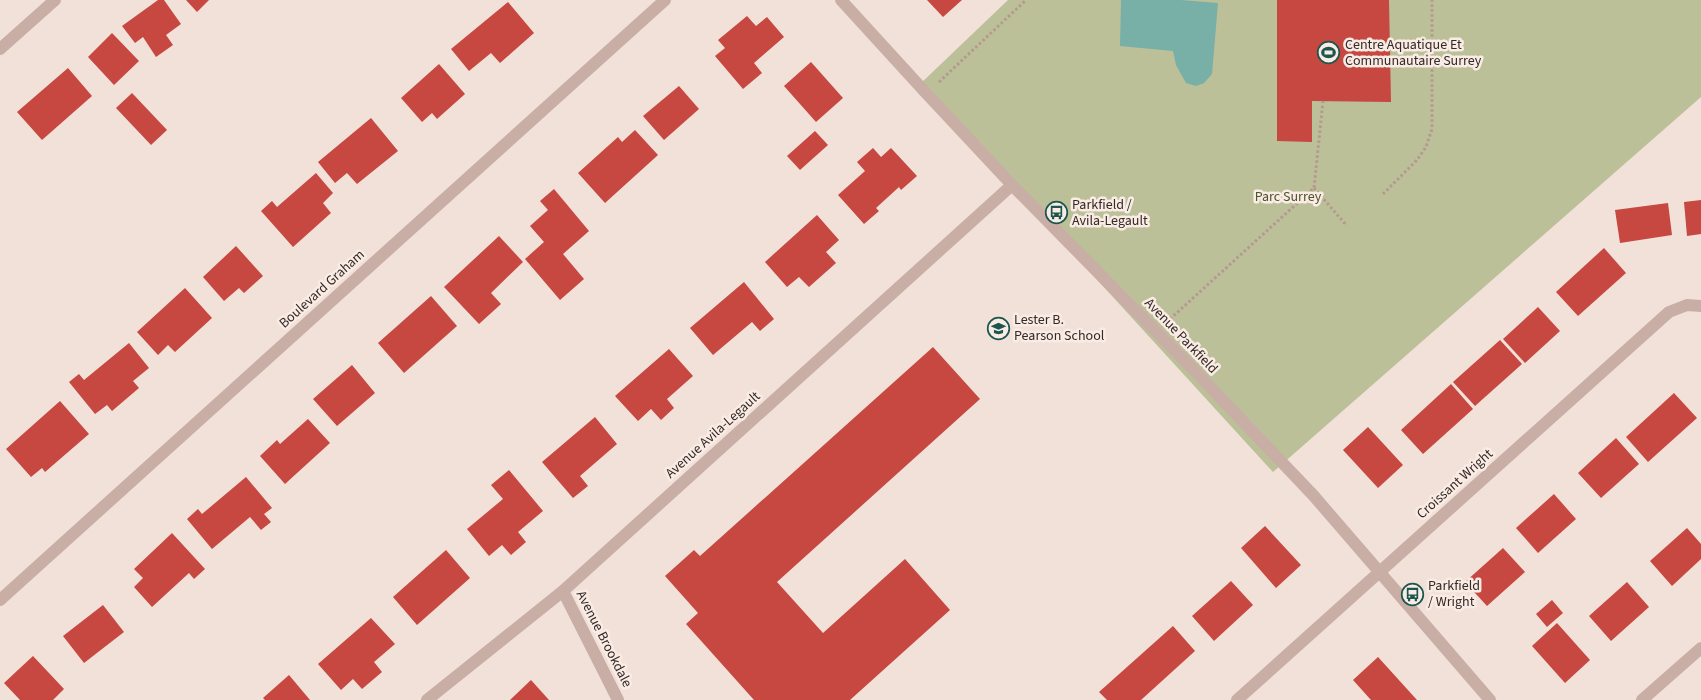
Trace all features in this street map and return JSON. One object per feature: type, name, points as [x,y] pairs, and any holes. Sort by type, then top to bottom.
[{"type":"street","points":[[0,50],[55,0]]},
{"type":"street","name":"Boulevard Graham","points":[[0,600],[665,0]]},
{"type":"street","name":"Avenue Parkfield","points":[[841,0],[1012,185],[1313,495],[1490,700]]},
{"type":"street","name":"Avenue Avila-Legault","points":[[427,700],[563,591],[1012,185]]},
{"type":"street","name":"Croissant Wright","points":[[1236,700],[1669,312],[1687,305],[1701,306]]},
{"type":"street","name":"Avenue Brookdale","points":[[563,591],[618,700]]},
{"type":"street","points":[[1642,700],[1701,648]]},
{"type":"path","points":[[936,84],[1026,0]]},
{"type":"path","points":[[1383,194],[1417,160],[1426,147],[1432,128],[1432,0]]},
{"type":"path","points":[[1167,322],[1314,188],[1323,101]]},
{"type":"path","points":[[1314,188],[1347,226]]},
{"type":"green space","name":"Parc Surrey","points":[[1008,0],[1701,0],[1701,97],[1273,472],[919,85]]},
{"type":"water","points":[[1121,0],[1181,0],[1218,3],[1212,74],[1204,83],[1196,86],[1186,83],[1176,65],[1173,51],[1120,46]]},
{"type":"building","points":[[158,0],[164,0],[181,24],[166,35],[173,45],[156,57],[143,37],[135,43],[122,26]]},
{"type":"building","points":[[186,0],[209,0],[197,12]]},
{"type":"building","points":[[927,0],[962,0],[943,17]]},
{"type":"building","points":[[1277,0],[1389,0],[1391,102],[1312,101],[1312,142],[1277,141]]},
{"type":"building","points":[[508,2],[534,33],[500,63],[491,53],[469,71],[451,49]]},
{"type":"building","points":[[747,16],[756,26],[767,17],[784,37],[754,63],[762,73],[743,89],[715,56],[725,48],[718,40]]},
{"type":"building","points":[[112,33],[139,61],[114,85],[88,57]]},
{"type":"building","points":[[811,62],[843,98],[816,122],[784,86]]},
{"type":"building","points":[[439,64],[465,94],[437,119],[432,113],[422,122],[401,98]]},
{"type":"building","points":[[68,68],[92,96],[42,140],[17,112]]},
{"type":"building","points":[[679,86],[699,109],[664,140],[643,116]]},
{"type":"building","points":[[132,93],[167,130],[151,145],[116,108]]},
{"type":"building","points":[[371,118],[398,151],[357,184],[347,173],[335,183],[318,162]]},
{"type":"building","points":[[635,130],[658,155],[605,203],[578,173],[618,137],[622,142]]},
{"type":"building","points":[[815,131],[828,145],[800,170],[787,156]]},
{"type":"building","points":[[873,148],[881,157],[891,148],[917,176],[901,190],[899,187],[876,208],[879,211],[864,224],[838,195],[865,171],[857,162]]},
{"type":"building","points":[[316,173],[333,193],[323,203],[331,213],[293,247],[261,211],[272,201],[277,207]]},
{"type":"building","points":[[554,189],[589,231],[563,254],[584,279],[560,300],[525,259],[544,242],[530,226],[548,210],[540,201]]},
{"type":"building","points":[[1701,200],[1701,234],[1687,236],[1684,202]]},
{"type":"building","points":[[1668,203],[1672,235],[1620,243],[1615,210]]},
{"type":"building","points":[[817,215],[839,240],[826,252],[836,263],[809,287],[799,277],[787,287],[765,262]]},
{"type":"building","points":[[499,236],[523,262],[491,293],[501,304],[479,324],[444,287]]},
{"type":"building","points":[[236,246],[263,276],[244,293],[239,288],[224,301],[203,277]]},
{"type":"building","points":[[1604,248],[1626,273],[1578,316],[1556,292]]},
{"type":"building","points":[[744,282],[774,319],[760,331],[752,322],[713,355],[690,328]]},
{"type":"building","points":[[185,288],[212,318],[175,352],[168,345],[158,355],[137,332]]},
{"type":"building","points":[[431,296],[457,326],[404,373],[378,343]]},
{"type":"building","points":[[1538,307],[1560,331],[1525,363],[1503,339]]},
{"type":"building","points":[[1500,340],[1522,364],[1475,406],[1453,382]]},
{"type":"building","points":[[129,343],[149,368],[133,381],[139,388],[112,411],[107,405],[95,414],[69,382],[79,374],[84,380]]},
{"type":"building","points":[[933,347],[980,399],[777,582],[823,633],[905,559],[950,610],[850,700],[754,700],[686,624],[698,613],[665,576],[694,550],[700,556]]},
{"type":"building","points":[[669,349],[693,376],[667,399],[674,408],[661,420],[651,409],[638,421],[615,396]]},
{"type":"building","points":[[352,365],[375,393],[337,426],[313,399]]},
{"type":"building","points":[[1451,384],[1473,409],[1423,454],[1401,430]]},
{"type":"building","points":[[1674,393],[1697,418],[1648,462],[1626,437]]},
{"type":"building","points":[[60,401],[89,434],[45,472],[42,468],[31,477],[6,449]]},
{"type":"building","points":[[595,417],[617,444],[580,476],[588,486],[573,498],[542,462]]},
{"type":"building","points":[[308,419],[330,443],[285,484],[260,456],[277,440],[280,444]]},
{"type":"building","points":[[1368,427],[1403,465],[1378,488],[1343,450]]},
{"type":"building","points":[[1616,438],[1639,464],[1601,498],[1578,473]]},
{"type":"building","points":[[509,470],[543,511],[518,532],[526,542],[511,555],[502,545],[489,556],[467,529],[503,499],[491,485]]},
{"type":"building","points":[[246,477],[272,508],[264,514],[271,522],[261,530],[250,517],[212,549],[187,519],[198,509],[202,514]]},
{"type":"building","points":[[1554,494],[1576,519],[1538,553],[1516,528]]},
{"type":"building","points":[[1265,526],[1301,565],[1276,588],[1241,548]]},
{"type":"building","points":[[1687,528],[1701,544],[1701,559],[1672,586],[1650,561]]},
{"type":"building","points":[[172,533],[205,569],[194,579],[189,573],[152,607],[134,587],[143,578],[134,569]]},
{"type":"building","points":[[1503,548],[1525,572],[1487,606],[1465,582]]},
{"type":"building","points":[[446,550],[470,578],[417,625],[393,597]]},
{"type":"building","points":[[1231,581],[1253,605],[1214,641],[1192,616]]},
{"type":"building","points":[[1627,582],[1649,607],[1611,641],[1589,616]]},
{"type":"building","points":[[1552,600],[1563,613],[1547,627],[1536,614]]},
{"type":"building","points":[[103,605],[124,632],[84,663],[63,636]]},
{"type":"building","points":[[371,618],[395,644],[374,662],[382,672],[362,689],[353,679],[341,690],[318,664]]},
{"type":"building","points":[[1557,623],[1590,660],[1565,683],[1532,646]]},
{"type":"building","points":[[1173,626],[1195,651],[1141,700],[1107,700],[1099,692]]},
{"type":"building","points":[[33,656],[64,689],[53,700],[20,700],[4,683]]},
{"type":"building","points":[[1378,657],[1417,700],[1371,700],[1353,680]]},
{"type":"building","points":[[289,675],[310,700],[265,700],[263,698]]},
{"type":"building","points":[[531,680],[549,700],[510,700]]},
{"type":"place","name":"Centre Aquatique Et Communautaire Surrey","points":[[1329,53]]},
{"type":"place","name":"Parkfield / Avila-Legault","points":[[1056,213]]},
{"type":"place","name":"Lester B. Pearson School","points":[[998,328]]},
{"type":"place","name":"Parkfield / Wright","points":[[1412,594]]}]
